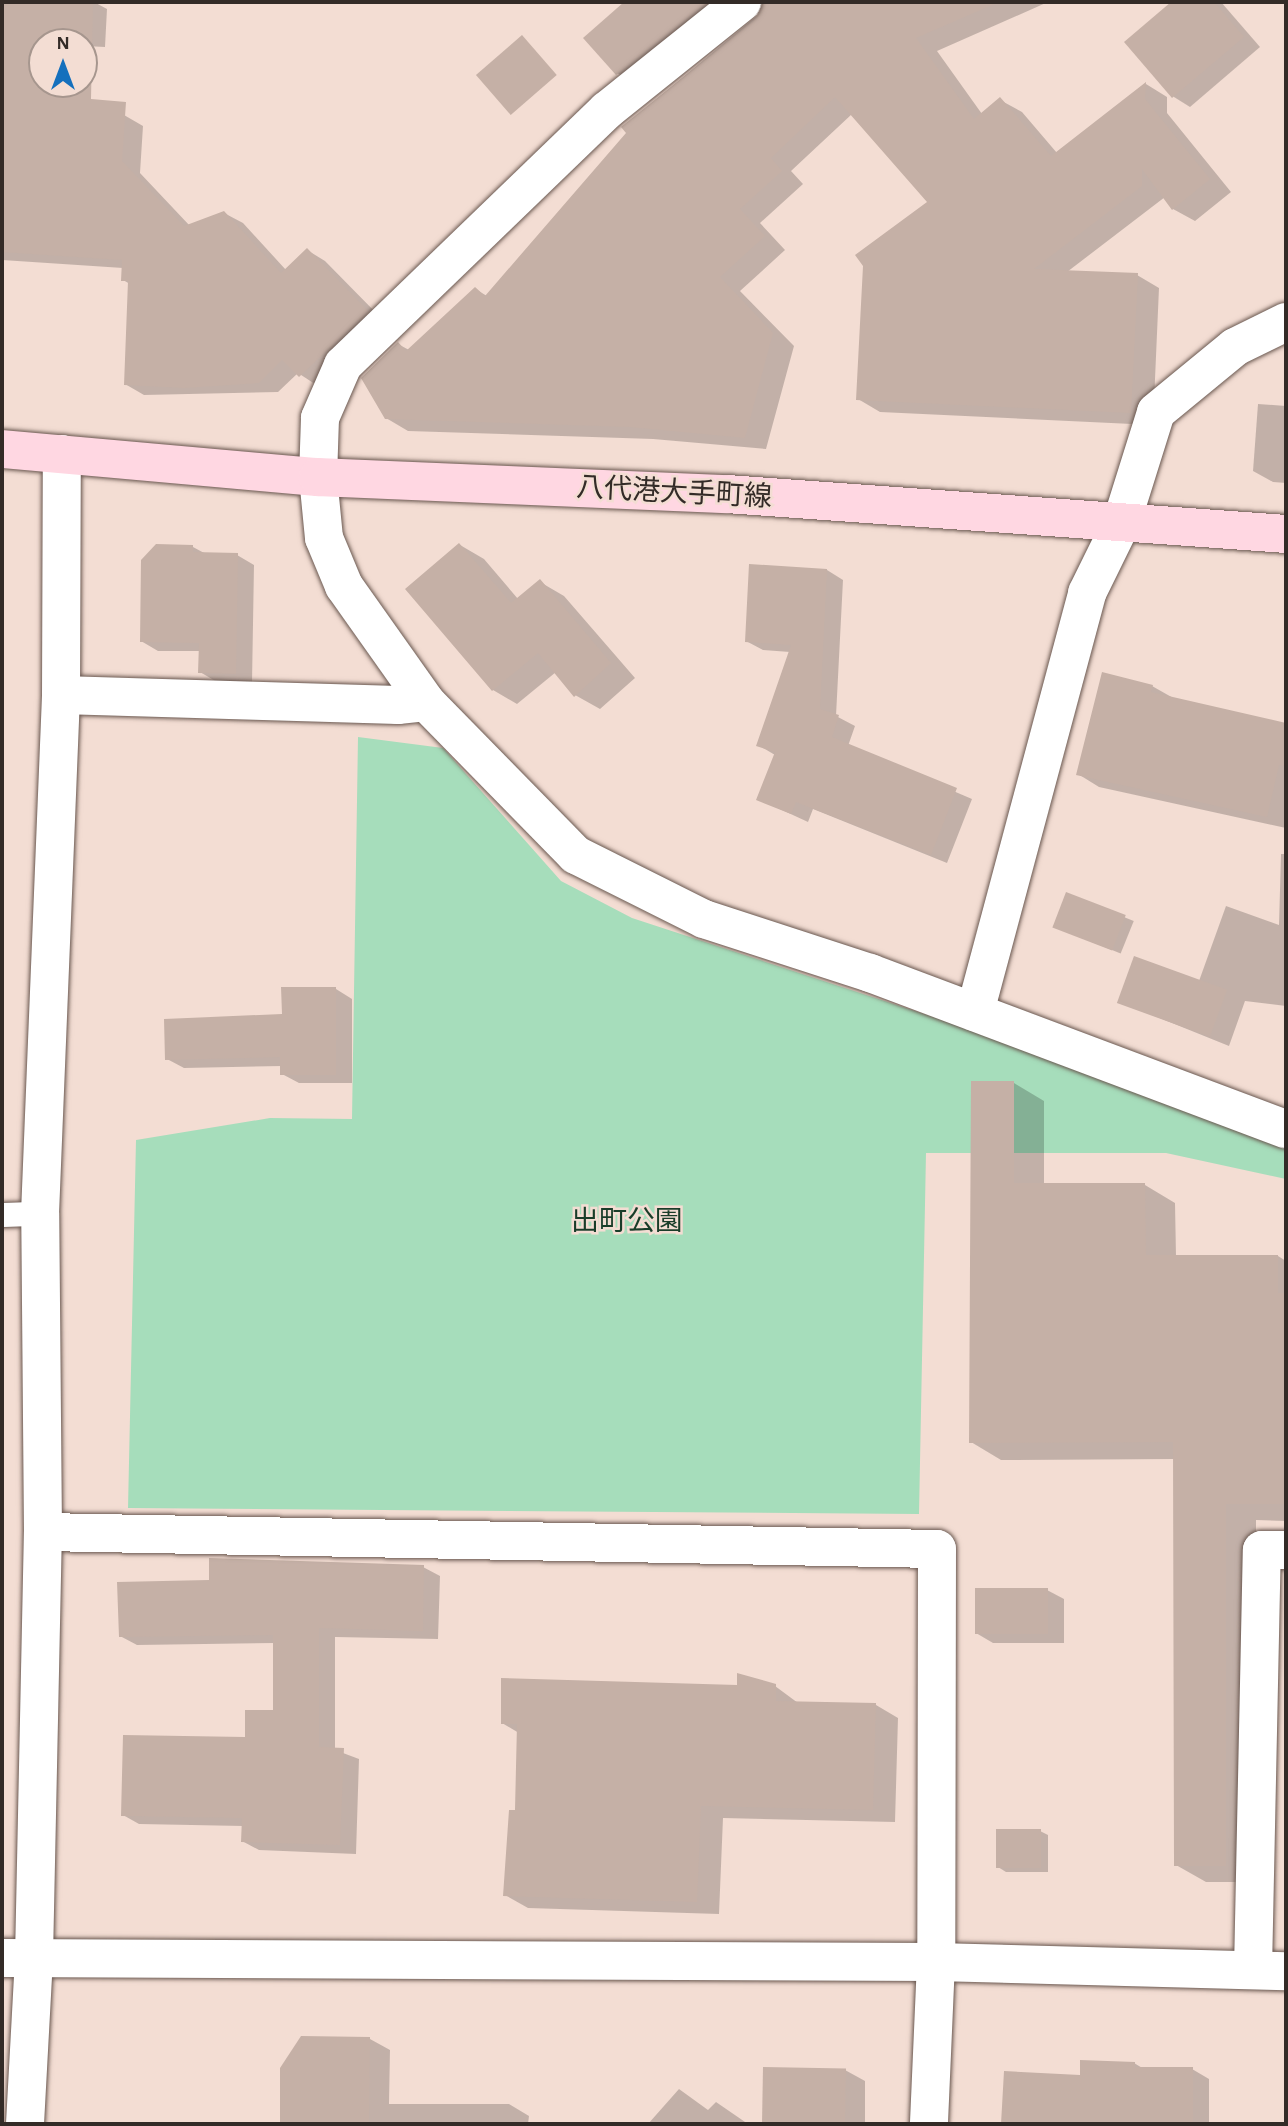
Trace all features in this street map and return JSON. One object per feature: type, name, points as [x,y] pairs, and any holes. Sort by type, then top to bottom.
[{"type":"main road","name":"八代港大手町線","points":[[2,449],[318,477],[727,494],[1286,534]]},
{"type":"main road","name":"八代港大手町線","points":[[2,462],[62,454]]},
{"type":"street","points":[[742,2],[607,110],[343,365],[320,418],[318,477],[324,538],[344,586],[426,702],[576,855],[704,919],[975,1012],[1286,1129]]},
{"type":"street","points":[[975,1012],[1087,593],[1121,524],[1156,412],[1235,348],[1286,322]]},
{"type":"street","points":[[25,2124],[18,1958],[43,1532],[40,1214],[61,695],[62,454]]},
{"type":"street","points":[[61,695],[398,705],[426,702]]},
{"type":"street","points":[[43,1532],[937,1549],[936,1962],[929,2124]]},
{"type":"street","points":[[18,1958],[936,1962],[1269,1971],[1262,1550],[1286,1550]]},
{"type":"lane","points":[[2,1215],[40,1214]]},
{"type":"green space","name":"出町公園","points":[[358,737],[443,748],[561,881],[632,918],[970,1029],[1286,1145],[1286,1179],[1166,1153],[926,1153],[919,1514],[128,1508],[136,1140],[270,1118],[352,1119]]},
{"type":"building","points":[[2,2],[93,2],[92,28],[28,28],[28,98],[91,98],[126,102],[122,161],[184,226],[224,211],[281,273],[307,248],[368,311],[299,377],[282,360],[259,383],[185,388],[124,385],[128,281],[121,281],[122,260],[2,252]]},
{"type":"building","points":[[624,2],[707,2],[616,75],[583,38]]},
{"type":"building","points":[[763,2],[999,2],[916,38],[974,119],[1000,97],[1051,156],[1146,82],[1145,99],[1210,179],[1172,210],[1142,169],[1142,186],[1034,269],[1138,273],[1131,413],[856,400],[863,266],[855,255],[927,202],[835,97],[771,158],[782,171],[740,209],[765,236],[720,277],[773,333],[745,438],[630,427],[385,419],[361,378],[398,342],[406,351],[475,287],[485,296],[626,133],[621,127],[756,19]]},
{"type":"building","points":[[1171,2],[1214,2],[1244,37],[1172,98],[1124,42]]},
{"type":"building","points":[[522,35],[557,75],[511,115],[476,75]]},
{"type":"building","points":[[459,543],[511,603],[540,579],[611,663],[574,697],[538,653],[492,691],[405,589]]},
{"type":"building","points":[[156,544],[193,545],[193,552],[238,553],[236,674],[198,673],[199,643],[140,642],[141,560]]},
{"type":"building","points":[[749,564],[827,569],[820,709],[839,715],[832,737],[957,788],[931,855],[796,802],[791,814],[756,800],[775,752],[756,746],[791,645],[745,642]]},
{"type":"building","points":[[1102,672],[1153,685],[1151,692],[1286,723],[1286,766],[1279,765],[1267,817],[1076,775]]},
{"type":"building","points":[[1066,892],[1126,915],[1112,950],[1052,927]]},
{"type":"building","points":[[1134,956],[1227,990],[1210,1037],[1117,1003]]},
{"type":"building","points":[[281,987],[336,987],[336,1075],[280,1075],[280,1057],[165,1060],[164,1019],[282,1014]]},
{"type":"building","points":[[971,1081],[1014,1081],[1014,1183],[1145,1183],[1146,1255],[1278,1255],[1278,1293],[1286,1293],[1286,1504],[1226,1504],[1226,1866],[1174,1866],[1173,1442],[969,1443]]},
{"type":"building","points":[[209,1558],[424,1565],[423,1631],[319,1628],[319,1747],[344,1748],[340,1845],[241,1842],[242,1818],[121,1816],[123,1735],[245,1737],[245,1710],[273,1710],[273,1635],[119,1637],[117,1582],[209,1580]]},
{"type":"building","points":[[975,1588],[1048,1588],[1048,1634],[975,1634]]},
{"type":"building","points":[[737,1673],[776,1684],[776,1701],[876,1703],[873,1810],[701,1806],[697,1902],[503,1896],[509,1810],[515,1810],[517,1724],[501,1724],[501,1678],[737,1685]]},
{"type":"building","points":[[996,1829],[1041,1829],[1041,1868],[996,1868]]},
{"type":"building","points":[[301,2036],[370,2037],[369,2124],[280,2124],[280,2068]]},
{"type":"building","points":[[1080,2060],[1135,2062],[1135,2067],[1193,2067],[1193,2124],[1001,2124],[1004,2071],[1080,2075]]},
{"type":"building","points":[[763,2067],[846,2068],[845,2124],[762,2124]]}]
